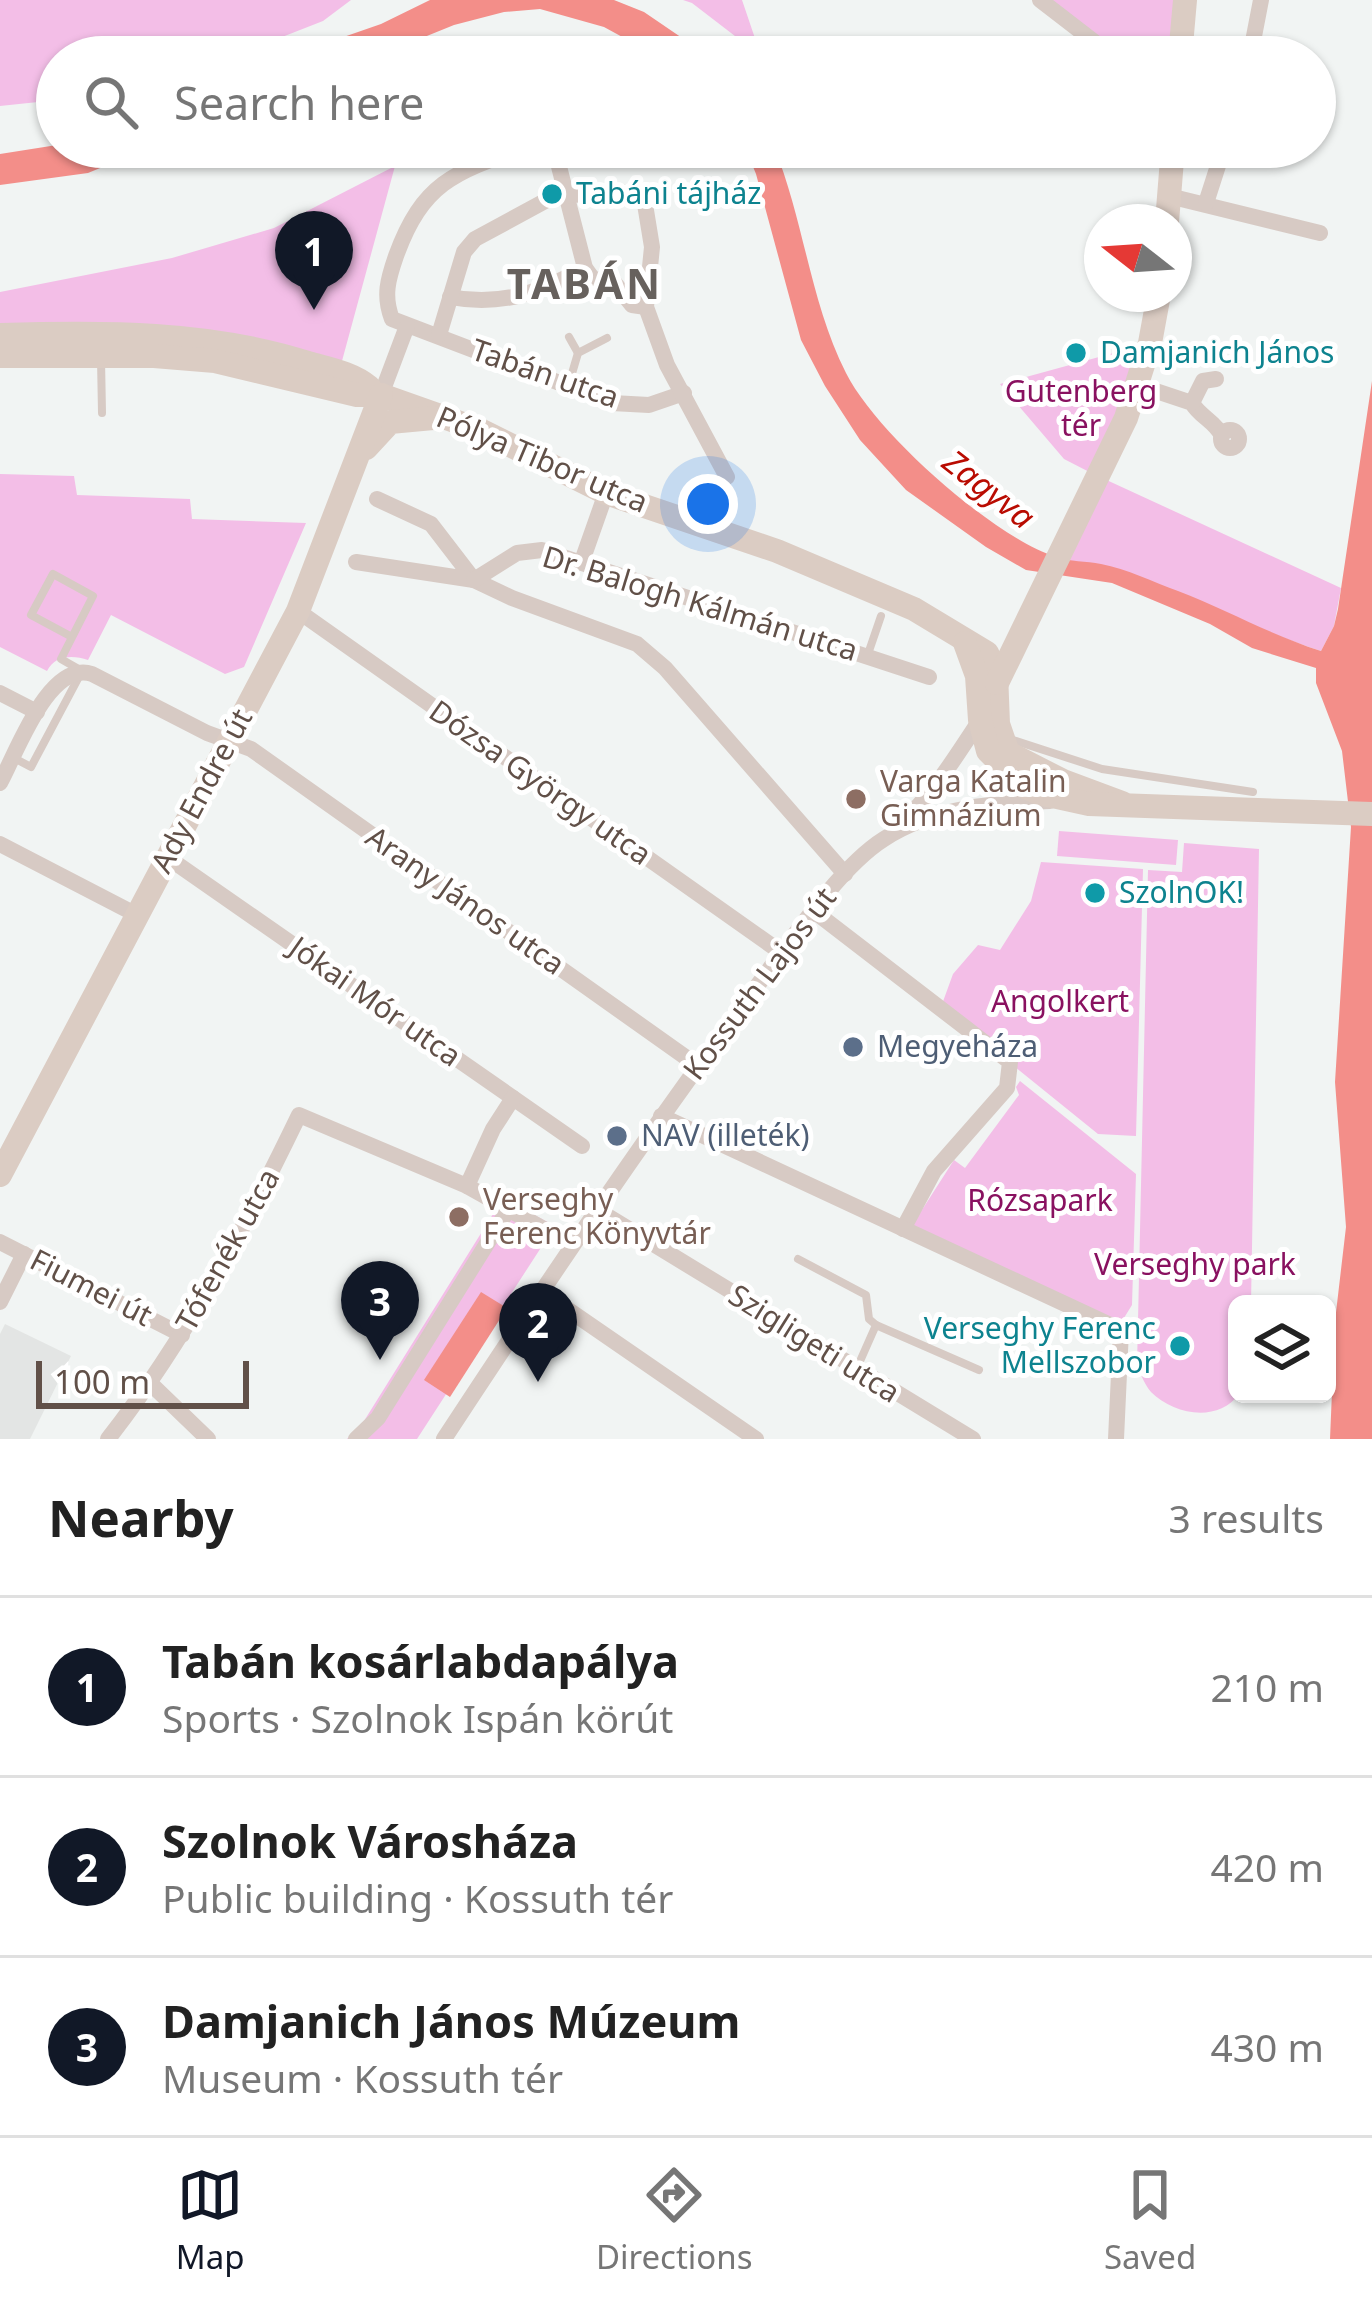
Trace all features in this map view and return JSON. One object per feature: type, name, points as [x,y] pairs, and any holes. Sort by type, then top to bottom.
[{"type":"street","points":[[1040,0],[1087,36]]},
{"type":"street","points":[[1182,36],[1185,0]]},
{"type":"street","points":[[1254,36],[1262,0]]},
{"type":"street","points":[[381,395],[407,326],[392,319],[385,299],[408,223],[437,186],[474,168]]},
{"type":"street","points":[[561,168],[585,268],[592,279],[613,281],[632,305],[646,307]]},
{"type":"street","points":[[1169,204],[1171,168]]},
{"type":"street","points":[[1206,203],[1217,168]]},
{"type":"street","points":[[439,335],[464,252],[475,239],[547,200],[643,192],[652,247],[646,307],[667,365],[727,477]]},
{"type":"street","points":[[1192,207],[1206,203],[1320,233]]},
{"type":"street","points":[[451,297],[517,299],[585,268]]},
{"type":"street","points":[[887,836],[927,800],[980,721],[995,673],[1043,592],[1099,477],[1138,385],[1156,312]]},
{"type":"street","name":"Tabán utca","points":[[407,326],[612,403],[649,405],[684,393]]},
{"type":"street","points":[[0,335],[215,361],[357,395],[381,395]]},
{"type":"street","points":[[0,356],[190,338],[253,347],[339,372],[381,395]]},
{"type":"street","points":[[1192,403],[1203,381],[1216,379]]},
{"type":"street","points":[[304,382],[350,412],[358,427],[355,464]]},
{"type":"street","points":[[1138,385],[1192,403],[1198,415],[1217,426],[1222,436]]},
{"type":"street","name":"Pólya Tibor utca","points":[[381,395],[521,448],[606,493],[861,585],[914,609],[987,653],[995,673]]},
{"type":"street","name":"Ady Endre út","points":[[0,1175],[298,611],[381,395]]},
{"type":"street","points":[[355,464],[390,422],[447,418]]},
{"type":"street","points":[[582,561],[606,493]]},
{"type":"street","points":[[377,500],[430,524],[474,580]]},
{"type":"street","name":"Dr. Balogh Kálmán utca","points":[[474,580],[517,554],[542,550],[929,677]]},
{"type":"street","points":[[356,562],[474,580],[637,644],[665,668],[845,874]]},
{"type":"street","name":"Dózsa György utca","points":[[298,611],[782,953]]},
{"type":"street","points":[[1018,635],[965,643],[977,676],[980,721],[1022,786],[1063,800],[1258,801],[1372,814]]},
{"type":"street","points":[[0,783],[51,687],[82,671]]},
{"type":"street","name":"Arany János utca","points":[[82,671],[207,734],[251,749],[698,1066]]},
{"type":"street","points":[[983,804],[996,792],[1001,754],[995,673]]},
{"type":"street","points":[[0,693],[38,712]]},
{"type":"street","points":[[956,755],[974,749],[1001,754],[1122,803]]},
{"type":"street","name":"Kossuth Lajos út","points":[[445,1439],[661,1116],[845,874],[887,836],[983,804],[1063,800]]},
{"type":"street","points":[[0,844],[137,915]]},
{"type":"street","name":"Jókai Mór utca","points":[[167,857],[582,1146]]},
{"type":"street","points":[[815,912],[1010,1062],[1007,1088],[934,1171],[903,1228]]},
{"type":"street","points":[[513,1098],[467,1186],[572,1245]]},
{"type":"street","name":"Tófenék utca","points":[[108,1439],[182,1335],[241,1234],[299,1115],[467,1186]]},
{"type":"street","points":[[661,1116],[1121,1330],[1116,1439]]},
{"type":"street","name":"Szigligeti utca","points":[[596,1209],[973,1439]]},
{"type":"street","points":[[356,1439],[378,1418],[508,1210]]},
{"type":"street","name":"Fiumei út","points":[[0,1242],[182,1335]]},
{"type":"street","points":[[0,1302],[24,1254]]},
{"type":"street","points":[[541,1291],[756,1439]]},
{"type":"street","points":[[151,1384],[208,1439]]},
{"type":"lane","points":[[568,337],[578,353]]},
{"type":"lane","points":[[568,388],[578,353],[608,338]]},
{"type":"lane","points":[[101,344],[102,413]]},
{"type":"lane","points":[[14,758],[31,767],[82,671],[61,659],[93,596],[53,574],[32,615],[72,637]]},
{"type":"lane","points":[[868,656],[881,616]]},
{"type":"lane","points":[[1001,754],[1013,739],[1102,769],[1258,801]]},
{"type":"lane","points":[[798,1259],[866,1295],[869,1319],[876,1325],[979,1370]]},
{"type":"lane","points":[[855,1370],[876,1325]]},
{"type":"shaded area","points":[[430,0],[614,0],[644,12],[679,36],[620,36],[540,9],[504,12],[427,36],[346,36]]},
{"type":"shaded area","points":[[36,148],[36,168],[100,168],[0,185],[0,154]]},
{"type":"shaded area","points":[[754,168],[781,168],[824,318],[846,373],[882,424],[938,480],[1030,546],[1067,560],[1130,572],[1321,651],[1338,609],[1372,381],[1372,1439],[1330,1439],[1346,1227],[1335,1082],[1351,827],[1342,751],[1316,683],[1316,668],[1252,648],[1210,624],[1112,583],[1026,570],[986,547],[906,490],[860,440],[801,340]]},
{"type":"shaded area","points":[[481,1292],[507,1308],[450,1397],[424,1380]]},
{"type":"shaded area","points":[[5,1324],[71,1356],[30,1439],[0,1439],[0,1334]]},
{"type":"green space","points":[[0,0],[351,0],[323,21],[285,36],[36,36],[36,102],[0,106]]},
{"type":"green space","points":[[683,0],[742,0],[754,36],[735,36]]},
{"type":"green space","points":[[1040,0],[1185,0],[1182,36],[1087,36]]},
{"type":"green space","points":[[394,168],[339,372],[0,335],[0,292],[172,258],[274,228]]},
{"type":"green space","name":"Gutenberg tér","points":[[1150,343],[1100,477],[1341,588],[1334,626],[1321,651],[1128,574],[1059,559],[1099,477],[1064,459],[1000,384]]},
{"type":"green space","points":[[0,474],[74,476],[77,495],[190,499],[192,519],[306,523],[244,667],[225,674],[111,615],[88,660],[65,658],[47,671],[0,647]]},
{"type":"green space","points":[[1059,831],[1178,840],[1176,865],[1057,856]]},
{"type":"green space","name":"Verseghy park","points":[[1184,843],[1259,849],[1251,1295],[1228,1295],[1230,1403],[1208,1412],[1183,1410],[1161,1400],[1137,1366],[1148,870],[1182,872]]},
{"type":"green space","name":"Angolkert","points":[[1041,862],[1143,869],[1136,1136],[1098,1134],[941,1007],[953,974],[978,945],[1000,950],[1031,901]]},
{"type":"green space","name":"Rózsapark","points":[[1020,1081],[1136,1174],[1132,1305],[1119,1326],[911,1227],[954,1160],[965,1168],[1019,1095]]},
{"type":"green space","points":[[503,1198],[555,1226],[417,1439],[347,1439],[364,1421]]},
{"type":"place","name":"Tabáni tájház","points":[[552,194]]},
{"type":"place","name":"Tabán kosárlabdapálya","points":[[314,310]]},
{"type":"place","name":"Damjanich János","points":[[1076,353]]},
{"type":"place","name":"Varga Katalin Gimnázium","points":[[856,799]]},
{"type":"place","name":"SzolnOK!","points":[[1095,893]]},
{"type":"place","name":"Megyeháza","points":[[853,1047]]},
{"type":"place","name":"NAV (illeték)","points":[[617,1136]]},
{"type":"place","name":"Verseghy Ferenc Könyvtár","points":[[459,1217]]},
{"type":"place","name":"Verseghy Ferenc Mellszobor","points":[[1180,1346]]},
{"type":"place","name":"Damjanich János Múzeum","points":[[380,1360]]},
{"type":"place","name":"Szolnok Városháza","points":[[538,1382]]},
{"type":"district","name":"TABÁN","points":[[585,284]]},
{"type":"water label","name":"Zagyva","points":[[989,489]]}]
